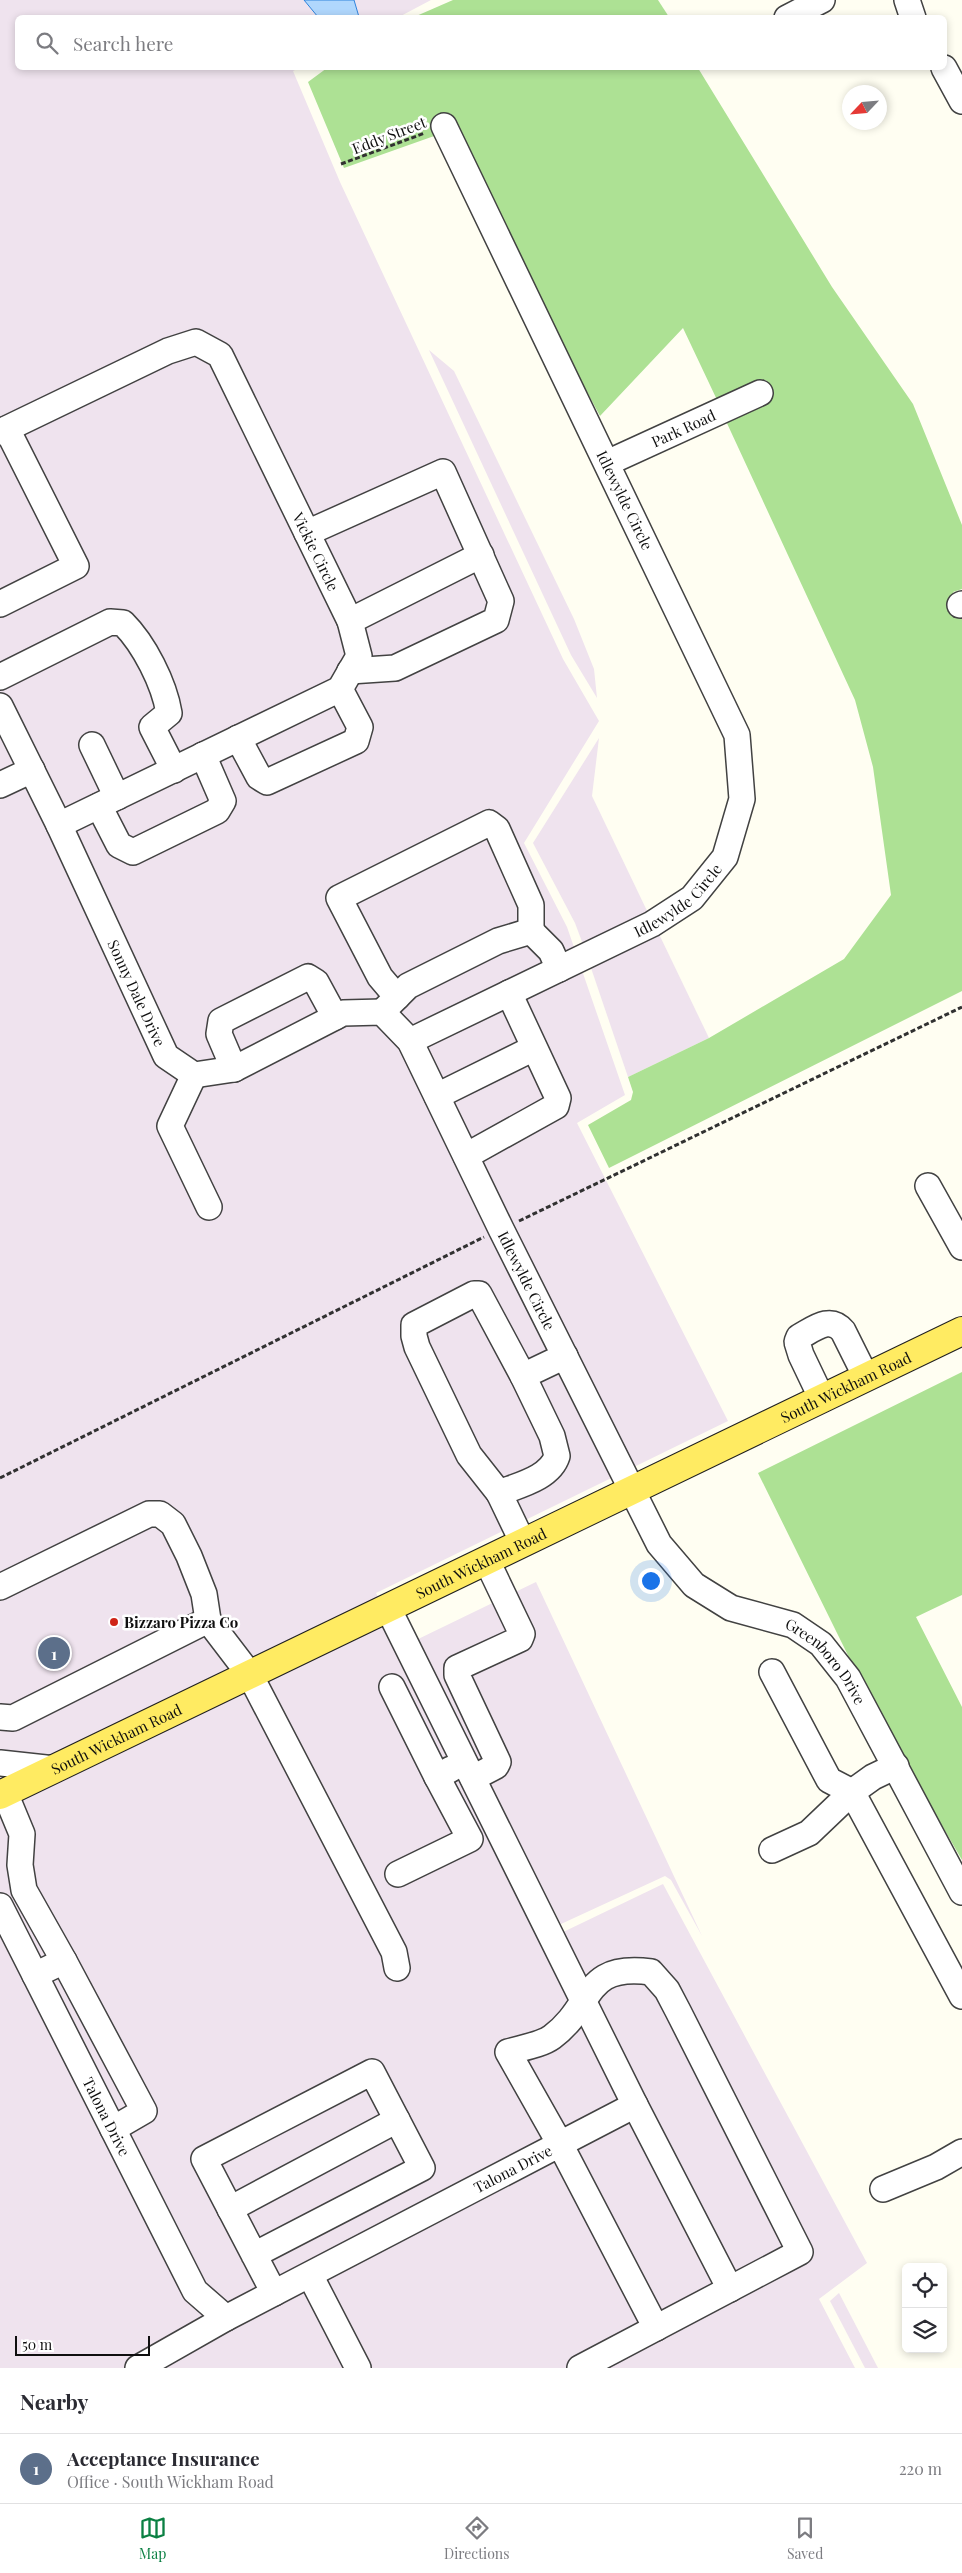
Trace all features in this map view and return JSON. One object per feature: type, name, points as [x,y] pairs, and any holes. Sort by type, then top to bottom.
[{"type":"main road","name":"South Wickham Road","points":[[2,1794],[962,1330]]},
{"type":"street","points":[[793,15],[822,0]]},
{"type":"street","points":[[907,0],[912,15]]},
{"type":"street","points":[[945,70],[962,101]]},
{"type":"street","name":"Idlewylde Circle","points":[[444,126],[737,735],[742,799],[724,857],[692,898],[652,924],[410,1041],[501,1229],[632,1491]]},
{"type":"street","name":"Vickie Circle","points":[[4,430],[168,351],[196,342],[220,355],[350,621],[359,656],[345,680]]},
{"type":"street","name":"Park Road","points":[[607,463],[760,393]]},
{"type":"street","points":[[0,604],[76,566],[4,430]]},
{"type":"street","points":[[59,825],[238,738],[345,680],[395,668],[496,620],[500,600],[443,472],[307,533]]},
{"type":"street","points":[[350,621],[481,555]]},
{"type":"street","points":[[0,677],[110,622],[123,623],[138,638],[167,700],[170,713],[152,727],[174,770]]},
{"type":"street","points":[[238,738],[259,777],[267,782],[356,741],[360,727],[345,680]]},
{"type":"street","name":"Sonny Dale Drive","points":[[2,717],[32,770],[59,825],[166,1056],[194,1075]]},
{"type":"street","points":[[92,745],[119,845],[133,852],[217,812],[223,801],[203,755]]},
{"type":"street","points":[[0,785],[32,770]]},
{"type":"street","points":[[410,1041],[389,1005],[380,977],[340,898],[489,823],[496,829],[531,905],[531,931],[551,951],[559,969]]},
{"type":"street","points":[[209,1208],[170,1126],[194,1075],[234,1069],[343,1013],[389,1005],[408,986],[498,941],[531,931]]},
{"type":"street","points":[[234,1069],[219,1034],[221,1022],[299,981],[308,977],[316,982],[335,1017]]},
{"type":"street","points":[[466,1156],[556,1106],[558,1098],[509,993]]},
{"type":"street","points":[[437,1096],[534,1048]]},
{"type":"street","points":[[928,1186],[962,1247]]},
{"type":"street","points":[[499,1493],[543,1474],[552,1468],[558,1456],[552,1436],[522,1376],[479,1294],[474,1294],[414,1325],[414,1336],[417,1347],[469,1455],[499,1493],[523,1543]]},
{"type":"street","points":[[822,1399],[798,1348],[799,1337],[829,1322],[838,1324],[866,1377]]},
{"type":"street","points":[[522,1376],[565,1356]]},
{"type":"street","name":"Greenboro Drive","points":[[632,1491],[659,1544],[694,1585],[731,1608],[793,1625],[821,1644],[848,1678],[962,1892]]},
{"type":"street","points":[[0,1587],[149,1514],[160,1514],[173,1524],[189,1556],[204,1594],[208,1620],[250,1675],[394,1952],[397,1968]]},
{"type":"street","points":[[437,1777],[496,1766],[498,1762],[457,1675],[457,1668],[520,1639],[522,1634],[487,1561]]},
{"type":"street","points":[[388,1608],[635,2105],[730,2289]]},
{"type":"street","points":[[0,1718],[12,1718],[208,1620]]},
{"type":"street","points":[[772,1672],[829,1780],[852,1792],[961,1992]]},
{"type":"street","points":[[392,1687],[470,1839],[398,1874]]},
{"type":"street","points":[[0,1763],[55,1769]]},
{"type":"street","points":[[772,1850],[809,1833],[852,1792],[873,1777],[896,1766]]},
{"type":"street","points":[[2,1794],[22,1834],[20,1865],[24,1890],[144,2111],[113,2129]]},
{"type":"street","name":"Talona Drive","points":[[0,1906],[195,2291],[226,2318]]},
{"type":"street","points":[[35,1975],[64,1961]]},
{"type":"street","points":[[580,2368],[656,2328],[730,2289],[800,2252],[667,1990],[651,1972],[634,1970],[615,1972],[602,1979],[591,1989],[584,2002],[551,2038],[508,2052],[560,2144],[656,2328]]},
{"type":"street","points":[[254,2255],[422,2168],[372,2072],[204,2159],[254,2255],[274,2293]]},
{"type":"street","name":"Talona Drive","points":[[138,2368],[226,2318],[635,2105]]},
{"type":"street","points":[[230,2209],[397,2120]]},
{"type":"street","points":[[883,2188],[936,2167],[962,2152]]},
{"type":"street","points":[[310,2274],[358,2368]]},
{"type":"path","name":"Eddy Street","points":[[342,164],[444,126]]},
{"type":"path","points":[[0,1478],[501,1229],[962,1007]]},
{"type":"shaded area","points":[[0,0],[431,0],[403,15],[15,15],[15,70],[295,70],[293,71],[340,182],[563,659],[599,721],[524,843],[567,927],[625,1095],[577,1123],[728,1421],[376,1593],[557,1935],[663,1884],[867,2263],[819,2299],[855,2368],[0,2368]]},
{"type":"shaded area","points":[[429,350],[454,371],[574,619],[594,669],[597,698],[571,655]]},
{"type":"shaded area","points":[[599,738],[592,796],[649,915],[584,947],[575,923],[533,843]]},
{"type":"shaded area","points":[[658,932],[709,1038],[628,1077],[590,965]]},
{"type":"shaded area","points":[[536,1582],[702,1936],[671,1880],[665,1876],[561,1924],[412,1642]]},
{"type":"shaded area","points":[[839,2293],[878,2368],[865,2368],[830,2301]]},
{"type":"green space","points":[[453,0],[658,0],[668,15],[419,15]]},
{"type":"green space","points":[[324,70],[699,70],[832,287],[913,404],[962,525],[962,589],[953,592],[955,597],[947,601],[955,617],[962,614],[962,991],[609,1168],[588,1125],[631,1100],[633,1092],[628,1077],[709,1038],[844,959],[891,895],[873,767],[855,700],[725,419],[773,397],[766,380],[718,402],[683,328],[600,416],[560,342],[450,113],[431,122],[437,135],[344,168],[308,82]]},
{"type":"green space","points":[[962,1372],[962,1595],[916,1617],[962,1707],[962,1860],[875,1710],[758,1473]]},
{"type":"water","points":[[304,0],[354,0],[358,15],[316,15]]},
{"type":"place","name":"Bizzaro Pizza Co","points":[[114,1622]]},
{"type":"place","name":"Acceptance Insurance","points":[[54,1653]]}]
